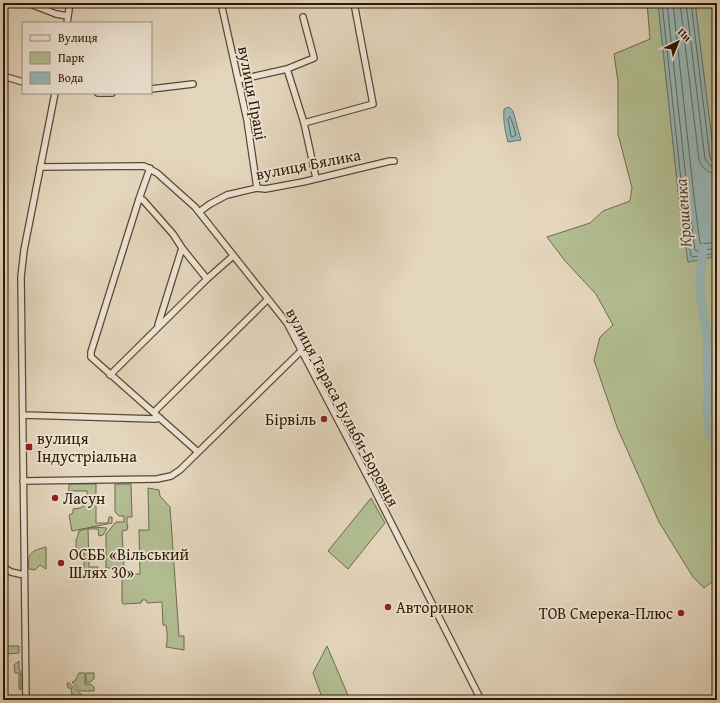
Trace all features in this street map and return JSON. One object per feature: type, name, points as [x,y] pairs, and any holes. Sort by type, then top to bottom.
[{"type":"street","points":[[28,3],[56,14],[68,16]]},
{"type":"street","points":[[67,22],[70,3]]},
{"type":"street","name":"вулиця Праці","points":[[221,3],[247,120],[257,188]]},
{"type":"street","points":[[304,123],[373,104],[354,3]]},
{"type":"street","points":[[238,80],[287,69],[314,58],[303,17]]},
{"type":"street","points":[[287,69],[304,123],[316,178]]},
{"type":"street","points":[[3,76],[22,82]]},
{"type":"street","points":[[152,89],[193,84]]},
{"type":"street","points":[[26,700],[22,269],[24,250],[55,94]]},
{"type":"street","name":"вулиця Бялика","points":[[199,212],[227,195],[257,188],[265,189],[390,160],[394,161]]},
{"type":"street","points":[[40,167],[144,166],[150,168],[138,199],[91,352],[91,357],[198,452]]},
{"type":"street","name":"вулиця Тараса Бульби-Боровця","points":[[150,168],[195,207],[287,323],[481,700]]},
{"type":"street","points":[[138,199],[143,200],[173,234],[182,248],[207,279]]},
{"type":"street","points":[[158,328],[182,248]]},
{"type":"street","points":[[110,374],[207,279],[233,256]]},
{"type":"street","points":[[154,412],[268,298]]},
{"type":"street","points":[[23,481],[166,478],[180,470],[301,351]]},
{"type":"street","points":[[23,415],[160,418]]},
{"type":"street","points":[[4,567],[10,572],[24,576]]},
{"type":"green space","points":[[647,3],[658,3],[679,199],[688,262],[717,256],[717,578],[704,588],[693,577],[659,522],[617,427],[594,360],[600,337],[613,325],[596,294],[565,261],[547,237],[590,223],[603,211],[630,201],[632,188],[618,134],[618,82],[614,54],[650,39]]},
{"type":"green space","points":[[695,3],[717,3],[717,160],[714,157]]},
{"type":"green space","points":[[69,484],[96,484],[96,523],[108,523],[109,517],[112,517],[112,523],[72,531],[69,515],[73,513],[73,509],[80,508],[88,503],[87,491],[71,491],[71,501],[75,502],[73,504],[71,503],[69,496]]},
{"type":"green space","points":[[115,484],[131,484],[132,517],[127,517],[127,530],[122,531],[124,568],[106,568],[106,534],[116,522],[124,522],[124,516],[119,516],[115,512]]},
{"type":"green space","points":[[148,488],[159,490],[160,496],[170,507],[179,636],[184,636],[184,650],[166,647],[167,633],[166,625],[163,625],[162,602],[147,603],[146,600],[142,600],[141,603],[123,604],[122,602],[122,576],[124,574],[140,574],[139,530],[149,530]]},
{"type":"green space","points":[[371,498],[385,523],[348,569],[328,551]]},
{"type":"green space","points":[[93,527],[107,528],[103,535],[99,536],[98,529],[88,529],[89,567],[98,567],[97,570],[84,570],[84,551],[76,550],[76,539],[79,531]]},
{"type":"green space","points":[[46,547],[46,569],[40,565],[35,570],[29,569],[29,559],[31,554]]},
{"type":"green space","points":[[7,646],[19,646],[19,653],[7,654]]},
{"type":"green space","points":[[327,646],[350,700],[323,700],[313,673]]},
{"type":"green space","points":[[19,661],[19,670],[21,672],[21,690],[19,689],[19,673],[15,673],[14,665]]},
{"type":"green space","points":[[79,673],[85,673],[85,684],[90,684],[94,687],[94,691],[80,691],[72,682],[75,681]]},
{"type":"green space","points":[[86,673],[94,673],[94,679],[90,682],[86,682]]},
{"type":"green space","points":[[67,683],[69,683],[84,697],[81,697],[81,700],[73,700],[71,688],[68,688]]},
{"type":"water","points":[[658,3],[695,3],[714,157],[717,160],[717,256],[688,262],[679,199]]},
{"type":"water","points":[[509,107],[513,111],[521,140],[508,142],[504,126],[504,109]]},
{"type":"waterway","name":"Крошенка","points":[[703,248],[700,279],[701,302],[707,336],[707,412],[710,432],[717,443]]},
{"type":"place","name":"Бірвіль","points":[[324,419]]},
{"type":"place","name":"вулиця Індустріальна","points":[[29,447]]},
{"type":"place","name":"Ласун","points":[[55,498]]},
{"type":"place","name":"ОСББ «Вільський Шлях 30»","points":[[61,563]]},
{"type":"place","name":"Авторинок","points":[[388,607]]},
{"type":"place","name":"ТОВ Смерека-Плюс","points":[[681,613]]}]
